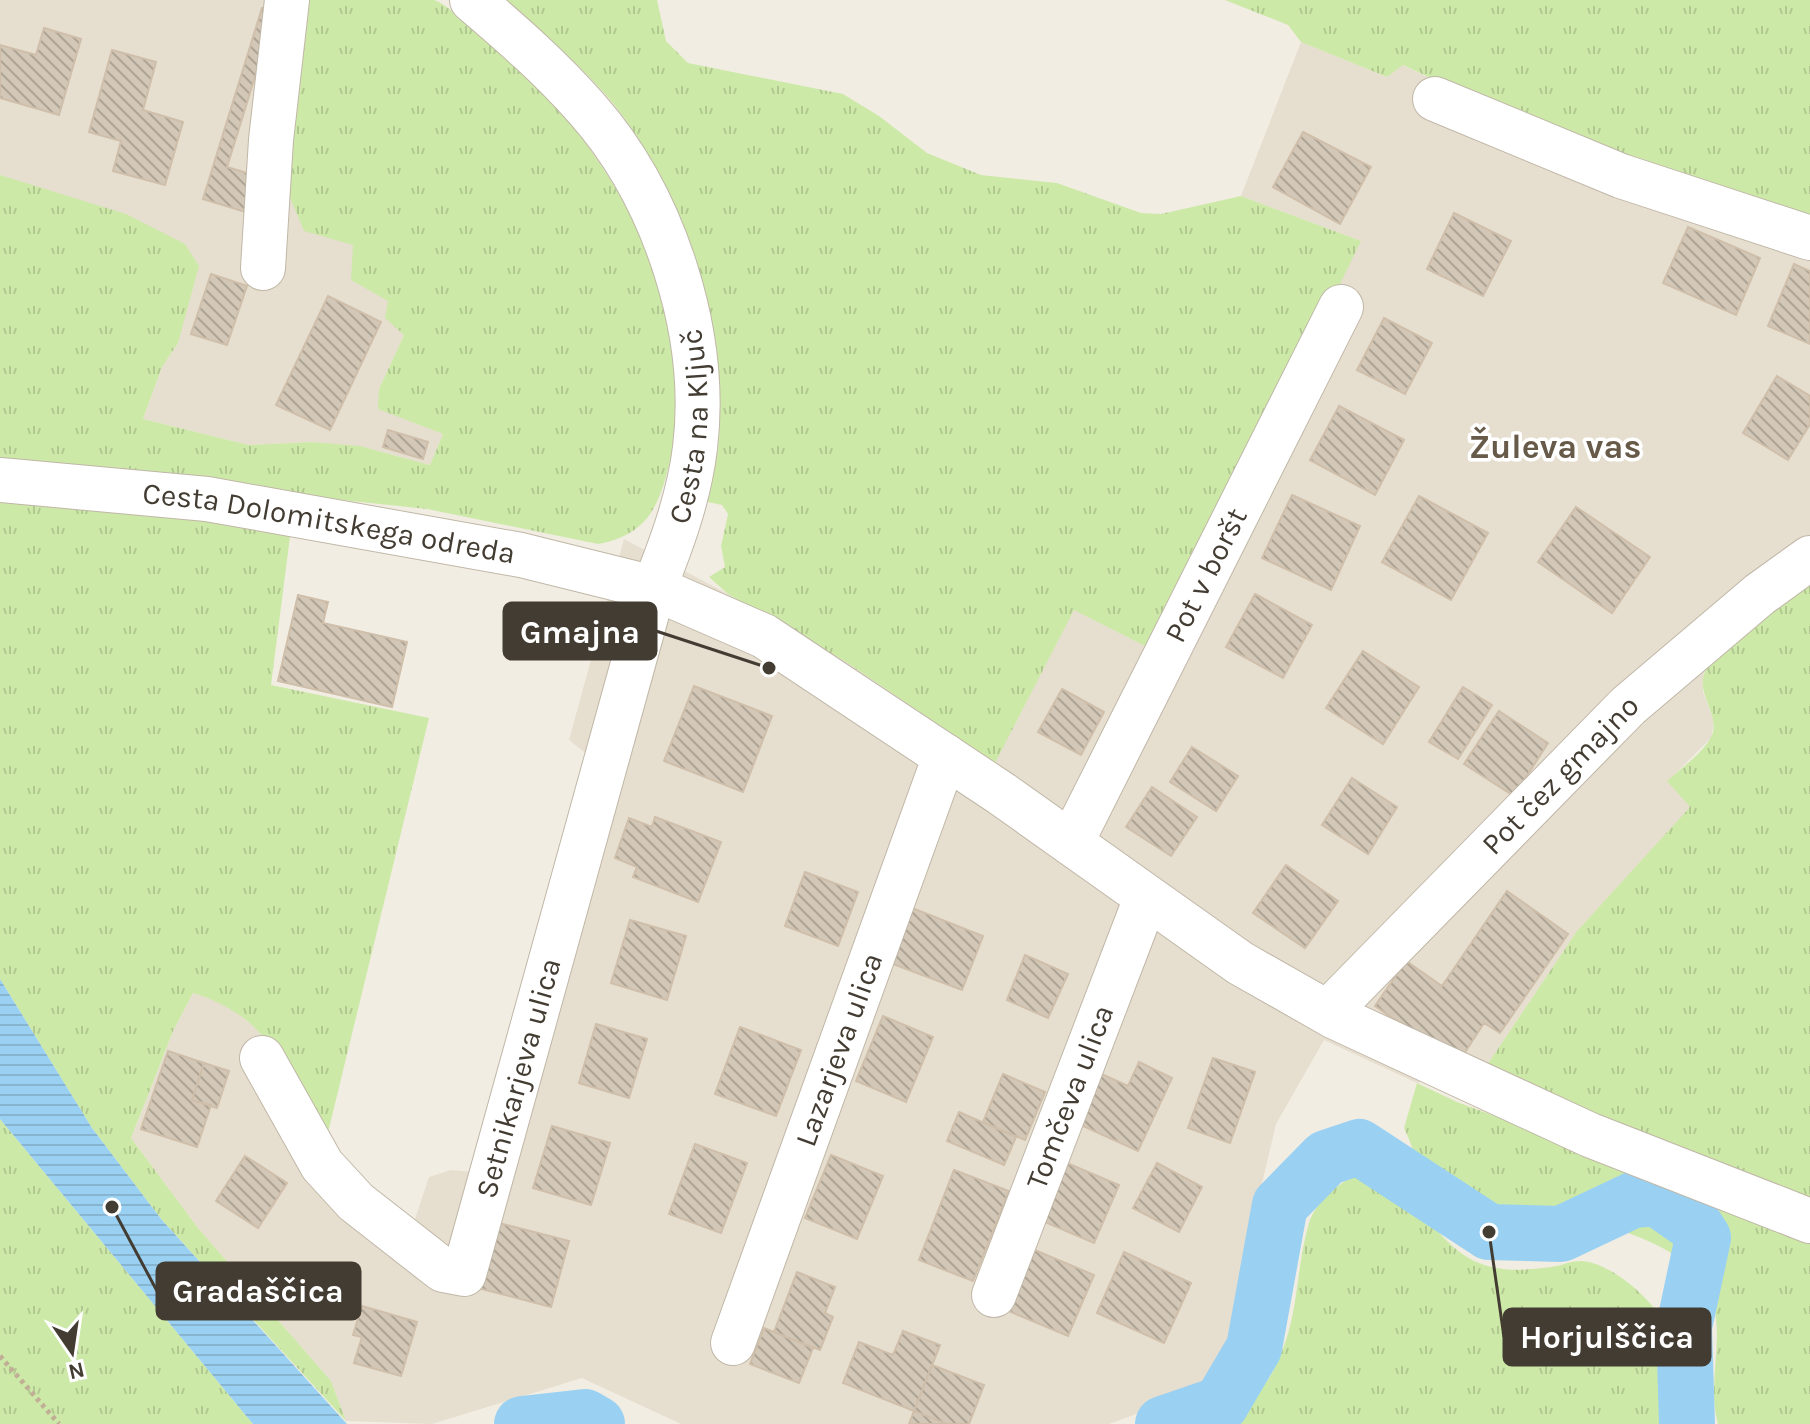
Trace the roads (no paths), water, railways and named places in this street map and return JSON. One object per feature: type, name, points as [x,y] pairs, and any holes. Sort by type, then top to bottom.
[{"type":"street","points":[[263,268],[271,140],[287,0]]},
{"type":"street","name":"Cesta na Ključ","points":[[472,0],[529,48],[589,111],[628,167],[661,229],[687,308],[699,380],[695,449],[675,535],[654,588]]},
{"type":"street","points":[[1435,99],[1621,176],[1810,238]]},
{"type":"street","name":"Pot v boršt","points":[[1071,843],[1341,307]]},
{"type":"street","name":"Cesta Dolomitskega odreda","points":[[0,480],[207,499],[521,555],[654,588],[764,636],[945,756],[1240,963],[1328,1012],[1590,1135],[1810,1221]]},
{"type":"street","name":"Pot čez gmajno","points":[[1328,1012],[1628,706],[1760,594],[1810,558]]},
{"type":"street","name":"Setnikarjeva ulica","points":[[262,1058],[322,1165],[348,1193],[443,1270],[464,1274],[654,588]]},
{"type":"street","name":"Lazarjeva ulica","points":[[733,1343],[945,756]]},
{"type":"street","name":"Tomčeva ulica","points":[[994,1295],[1146,898]]},
{"type":"water","points":[[0,979],[92,1128],[161,1219],[347,1424],[253,1424],[0,1119]]},
{"type":"waterway","points":[[1163,1424],[1221,1404],[1254,1348],[1280,1205],[1326,1158],[1359,1147],[1489,1232],[1561,1234],[1633,1200],[1657,1198],[1694,1224],[1703,1238],[1684,1327],[1687,1424]]},
{"type":"waterway","points":[[522,1424],[585,1417],[597,1424]]},
{"type":"place","name":"Gmajna","points":[[769,668]]},
{"type":"place","name":"Gradaščica","points":[[112,1207]]},
{"type":"place","name":"Horjulščica","points":[[1489,1232]]},
{"type":"district","name":"Žuleva vas","points":[[1555,446]]}]
